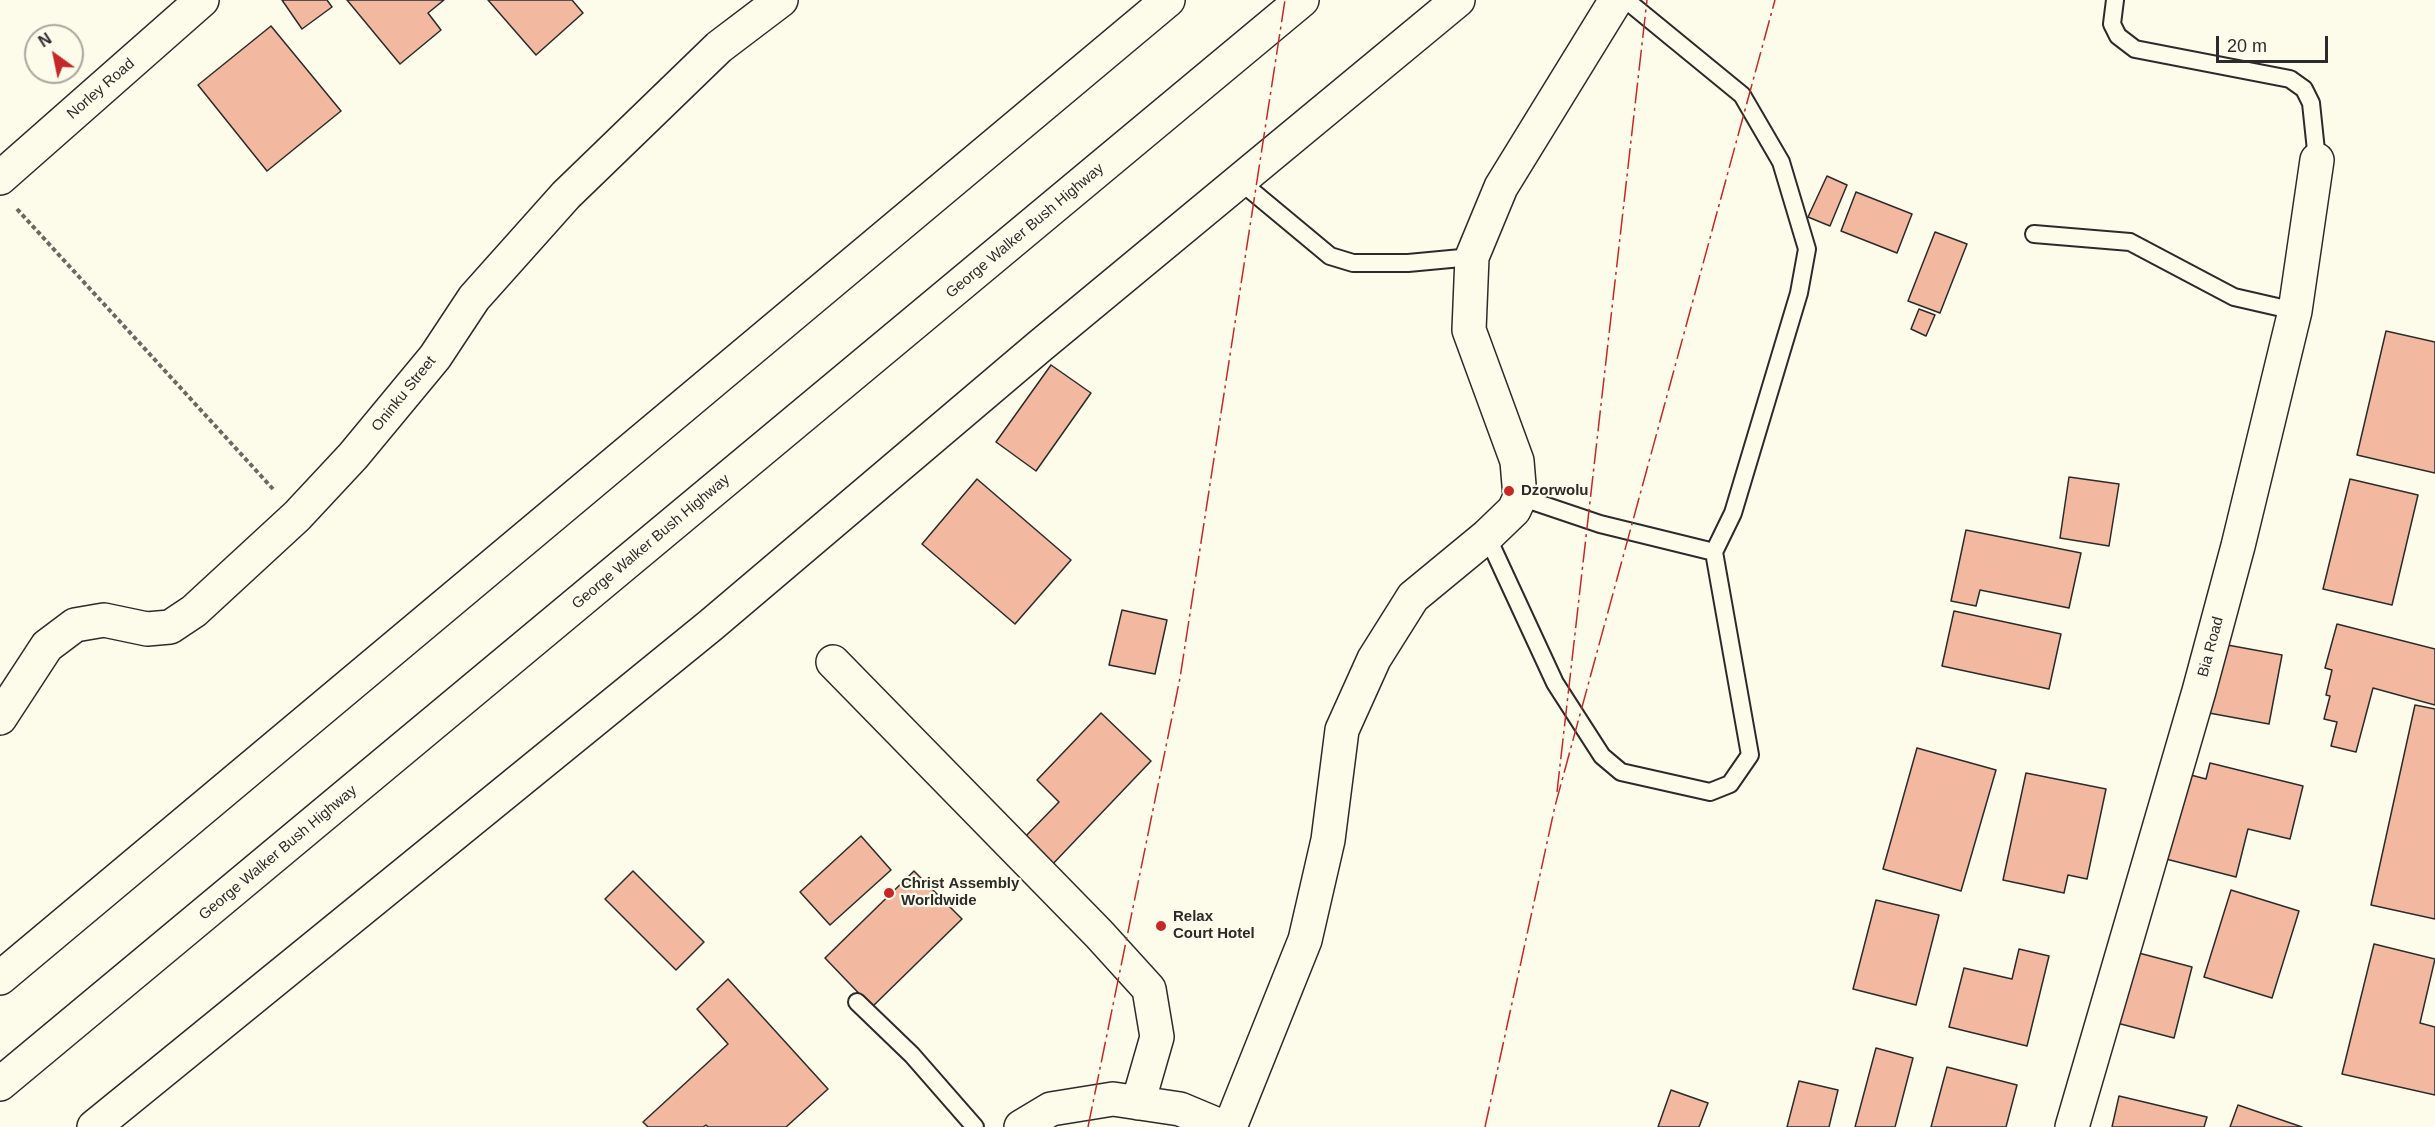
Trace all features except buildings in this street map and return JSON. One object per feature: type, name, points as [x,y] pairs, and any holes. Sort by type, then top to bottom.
[{"type":"main road","name":"Norley Road","points":[[0,178],[202,0]]},
{"type":"main road","name":"Oninku Street","points":[[0,718],[29,670],[47,646],[75,625],[104,620],[147,628],[170,627],[194,611],[297,516],[361,447],[435,357],[474,298],[566,195],[720,47],[781,0]]},
{"type":"main road","points":[[0,978],[1168,0]]},
{"type":"main road","name":"George Walker Bush Highway","points":[[0,1084],[1302,0]]},
{"type":"main road","points":[[94,1127],[711,625],[1040,346],[1241,182],[1458,0]]},
{"type":"main road","points":[[1230,1127],[1305,940],[1328,840],[1342,730],[1374,659],[1413,597],[1487,536],[1514,510],[1520,497],[1517,461],[1470,330],[1472,257],[1501,187],[1616,0]]},
{"type":"main road","name":"Bia Road","points":[[2072,1127],[2199,691],[2238,546],[2295,311],[2317,160]]},
{"type":"main road","points":[[833,662],[1099,934],[1149,989],[1156,1037],[1138,1103]]},
{"type":"main road","points":[[1021,1127],[1051,1109],[1113,1099],[1180,1109],[1223,1127]]},
{"type":"lane","points":[[1487,536],[1556,683],[1602,756],[1621,772],[1710,792],[1730,784],[1750,755],[1714,552],[1732,513],[1798,293],[1807,249],[1781,162],[1742,95],[1626,0]]},
{"type":"lane","points":[[2115,0],[2112,24],[2118,36],[2135,49],[2290,79],[2304,89],[2311,103],[2317,160]]},
{"type":"lane","points":[[1241,182],[1330,256],[1353,263],[1408,263],[1472,257]]},
{"type":"lane","points":[[2034,234],[2130,242],[2234,297],[2295,311]]},
{"type":"lane","points":[[1520,497],[1600,524],[1714,552]]},
{"type":"lane","points":[[857,1002],[912,1055],[975,1127]]},
{"type":"path","points":[[16,209],[297,516]]},
{"type":"power","points":[[1088,1127],[1180,678],[1285,0]]},
{"type":"power","points":[[1557,792],[1647,0]]},
{"type":"power","points":[[1485,1127],[1555,806],[1775,0]]},
{"type":"place","name":"Dzorwolu","points":[[1509,491]]},
{"type":"place","name":"Christ Assembly Worldwide","points":[[889,893]]},
{"type":"place","name":"Relax Court Hotel","points":[[1161,926]]}]
